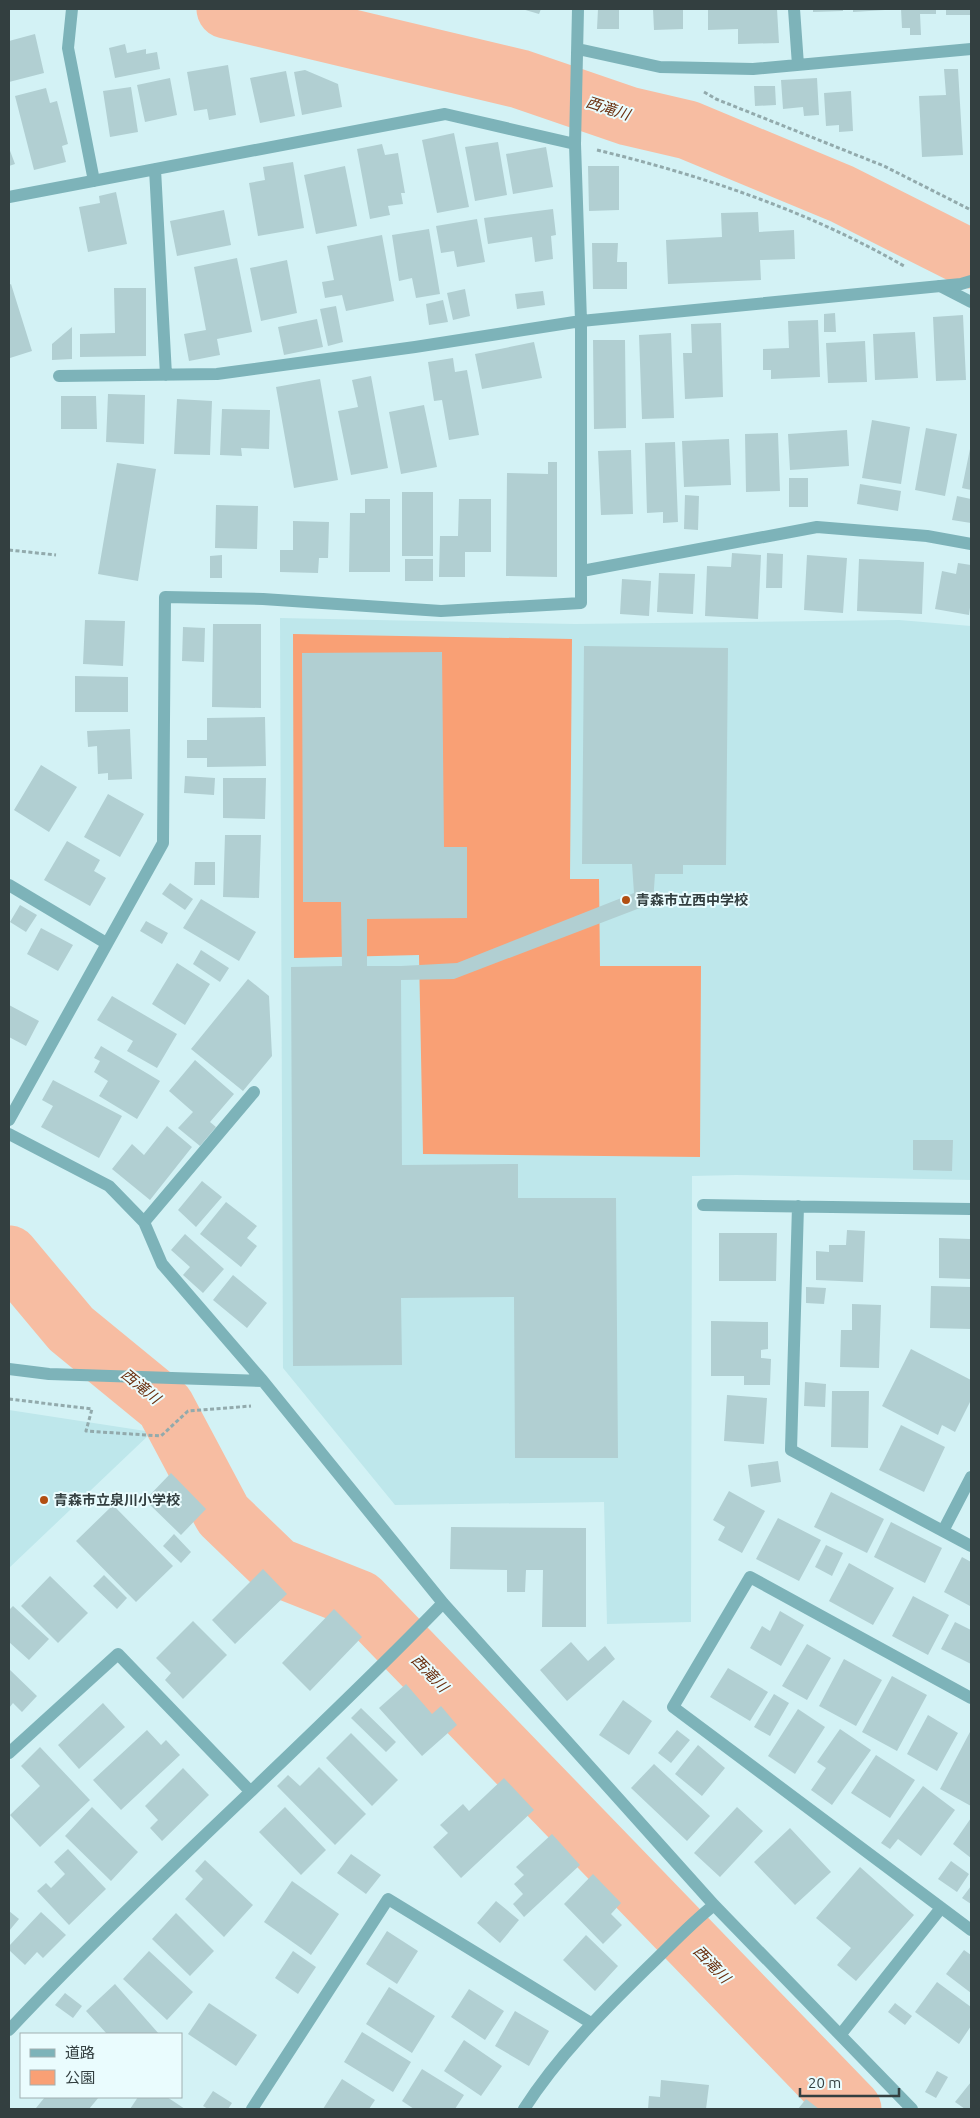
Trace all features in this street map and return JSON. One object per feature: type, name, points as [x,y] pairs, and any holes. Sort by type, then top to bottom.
[{"type":"street","points":[[9,1120],[163,843],[165,597],[263,598],[441,611],[581,603],[581,321],[575,144],[578,9]]},
{"type":"street","points":[[794,9],[798,65]]},
{"type":"street","points":[[72,13],[68,48],[94,180]]},
{"type":"street","points":[[578,49],[660,67],[753,70],[971,49]]},
{"type":"street","points":[[9,197],[445,114],[575,144]]},
{"type":"street","points":[[155,169],[166,375]]},
{"type":"street","points":[[59,376],[217,374],[415,347],[581,321],[966,282]]},
{"type":"street","points":[[940,286],[971,302]]},
{"type":"street","points":[[582,571],[817,528],[927,536],[971,544]]},
{"type":"street","points":[[9,885],[106,943]]},
{"type":"street","points":[[144,1222],[254,1092]]},
{"type":"street","points":[[9,1134],[109,1186],[144,1222],[162,1264],[263,1381],[443,1603],[714,1905],[912,2109]]},
{"type":"street","points":[[703,1205],[971,1209]]},
{"type":"street","points":[[798,1206],[791,1450],[971,1546]]},
{"type":"street","points":[[9,1370],[263,1381]]},
{"type":"street","points":[[943,1531],[971,1477]]},
{"type":"street","points":[[971,1698],[750,1577],[673,1707],[971,1930]]},
{"type":"street","points":[[9,2030],[46,1991],[250,1791],[390,1658],[443,1603]]},
{"type":"street","points":[[9,1753],[118,1654],[250,1791]]},
{"type":"street","points":[[252,2109],[388,1899],[591,2023]]},
{"type":"street","points":[[524,2109],[538,2087],[591,2023],[693,1922],[714,1905]]},
{"type":"street","points":[[841,2034],[940,1908]]},
{"type":"path","points":[[700,90],[716,99],[884,166],[971,210]]},
{"type":"path","points":[[575,144],[664,166],[766,200],[864,243],[906,267]]},
{"type":"path","points":[[9,550],[56,555]]},
{"type":"path","points":[[9,1399],[92,1409],[86,1431],[161,1436],[188,1411]]},
{"type":"shaded area","name":"青森市立西中学校","points":[[280,618],[575,624],[899,620],[971,626],[971,1180],[736,1175],[692,1176],[691,1622],[607,1624],[604,1502],[395,1505],[283,1368]]},
{"type":"shaded area","name":"青森市立泉川小学校","points":[[9,1410],[152,1432],[9,1568]]},
{"type":"green space","points":[[293,634],[572,639],[570,879],[599,879],[600,966],[701,966],[700,1157],[423,1154],[419,955],[294,958]]},
{"type":"building","points":[[522,9],[541,9],[539,14]]},
{"type":"building","points":[[598,9],[619,9],[619,29],[597,29]]},
{"type":"building","points":[[653,9],[683,9],[683,29],[654,30]]},
{"type":"building","points":[[708,9],[777,9],[779,43],[738,44],[738,29],[708,30]]},
{"type":"building","points":[[813,9],[843,9],[843,11],[813,12]]},
{"type":"building","points":[[853,9],[885,9],[885,10],[853,12]]},
{"type":"building","points":[[901,9],[936,9],[936,14],[920,14],[921,35],[910,35],[910,28],[902,28]]},
{"type":"building","points":[[946,9],[971,9],[971,15],[946,15]]},
{"type":"building","points":[[35,34],[44,73],[9,82],[9,41]]},
{"type":"building","points":[[125,44],[127,53],[146,49],[146,54],[157,52],[160,69],[115,78],[109,48]]},
{"type":"building","points":[[228,65],[236,115],[209,120],[207,109],[194,111],[187,72]]},
{"type":"building","points":[[944,69],[958,69],[963,155],[922,157],[919,96],[946,95]]},
{"type":"building","points":[[305,70],[338,84],[342,107],[302,115],[294,72]]},
{"type":"building","points":[[286,71],[295,116],[260,123],[250,78]]},
{"type":"building","points":[[170,78],[177,115],[145,122],[137,85]]},
{"type":"building","points":[[817,78],[819,115],[804,116],[803,107],[783,109],[781,80]]},
{"type":"building","points":[[754,86],[775,86],[776,105],[755,106]]},
{"type":"building","points":[[131,87],[138,132],[110,137],[103,91]]},
{"type":"building","points":[[46,88],[50,103],[57,101],[68,144],[62,146],[66,162],[34,170],[15,96]]},
{"type":"building","points":[[851,91],[853,131],[839,132],[839,125],[826,126],[824,93]]},
{"type":"building","points":[[454,133],[469,207],[437,213],[422,140]]},
{"type":"building","points":[[498,142],[507,195],[475,201],[465,147]]},
{"type":"building","points":[[382,144],[385,155],[398,153],[405,193],[401,193],[403,204],[388,206],[390,215],[370,219],[357,149]]},
{"type":"building","points":[[546,147],[553,187],[513,194],[506,154]]},
{"type":"building","points":[[9,148],[15,164],[9,166]]},
{"type":"building","points":[[293,162],[304,228],[258,236],[249,183],[265,180],[263,167]]},
{"type":"building","points":[[345,166],[357,226],[316,234],[304,175]]},
{"type":"building","points":[[588,166],[619,166],[619,210],[589,211]]},
{"type":"building","points":[[116,192],[127,244],[88,252],[79,207],[100,203],[99,196]]},
{"type":"building","points":[[553,209],[556,235],[551,236],[553,259],[535,262],[532,237],[488,244],[484,218]]},
{"type":"building","points":[[224,210],[231,245],[177,256],[170,221]]},
{"type":"building","points":[[758,212],[759,232],[794,230],[795,259],[760,260],[761,280],[668,284],[666,240],[722,237],[721,213]]},
{"type":"building","points":[[477,219],[485,262],[457,267],[454,251],[441,253],[436,226]]},
{"type":"building","points":[[429,229],[440,294],[416,298],[412,278],[399,281],[392,235]]},
{"type":"building","points":[[382,235],[394,301],[346,311],[342,295],[325,298],[322,282],[334,280],[327,246]]},
{"type":"building","points":[[592,243],[618,243],[617,262],[627,262],[627,289],[593,289]]},
{"type":"building","points":[[237,258],[252,332],[217,339],[220,355],[189,361],[184,334],[206,330],[194,267]]},
{"type":"building","points":[[287,260],[297,313],[261,321],[250,268]]},
{"type":"building","points":[[11,284],[32,351],[10,358],[9,285]]},
{"type":"building","points":[[114,288],[146,288],[146,356],[80,357],[80,334],[115,333]]},
{"type":"building","points":[[465,289],[470,316],[453,320],[447,293]]},
{"type":"building","points":[[543,291],[545,305],[517,309],[515,294]]},
{"type":"building","points":[[443,300],[448,322],[429,325],[426,304]]},
{"type":"building","points":[[336,306],[343,342],[328,346],[320,309]]},
{"type":"building","points":[[835,313],[836,332],[824,332],[824,314]]},
{"type":"building","points":[[963,315],[966,380],[936,381],[933,317]]},
{"type":"building","points":[[317,319],[323,347],[284,355],[278,327]]},
{"type":"building","points":[[818,320],[820,377],[771,379],[771,370],[763,370],[763,349],[789,348],[788,321]]},
{"type":"building","points":[[721,323],[723,397],[685,399],[683,353],[692,353],[691,324]]},
{"type":"building","points":[[72,327],[72,359],[52,360],[52,344]]},
{"type":"building","points":[[915,332],[918,378],[875,380],[873,334]]},
{"type":"building","points":[[671,333],[674,418],[642,419],[639,335]]},
{"type":"building","points":[[593,340],[625,340],[626,428],[594,429]]},
{"type":"building","points":[[865,341],[867,382],[828,383],[826,343]]},
{"type":"building","points":[[534,342],[542,378],[482,389],[475,354]]},
{"type":"building","points":[[453,358],[455,372],[467,370],[479,435],[449,440],[442,400],[434,401],[428,362]]},
{"type":"building","points":[[371,376],[388,468],[351,475],[338,411],[358,407],[352,380]]},
{"type":"building","points":[[320,379],[338,480],[294,488],[276,387]]},
{"type":"building","points":[[108,394],[145,395],[144,444],[106,442]]},
{"type":"building","points":[[61,396],[96,396],[97,429],[61,429]]},
{"type":"building","points":[[177,399],[212,401],[210,455],[174,454]]},
{"type":"building","points":[[424,405],[437,467],[401,474],[389,412]]},
{"type":"building","points":[[222,409],[270,410],[269,449],[241,448],[242,456],[220,455]]},
{"type":"building","points":[[872,420],[910,427],[901,484],[862,478]]},
{"type":"building","points":[[926,428],[957,434],[945,496],[915,490]]},
{"type":"building","points":[[847,430],[849,466],[790,470],[788,434]]},
{"type":"building","points":[[778,433],[780,491],[746,492],[745,434]]},
{"type":"building","points":[[729,439],[731,485],[684,487],[682,441]]},
{"type":"building","points":[[675,442],[678,522],[663,523],[663,512],[647,513],[645,443]]},
{"type":"building","points":[[971,449],[971,490],[962,488]]},
{"type":"building","points":[[631,450],[633,514],[601,515],[598,451]]},
{"type":"building","points":[[548,462],[557,462],[557,577],[506,576],[507,473],[548,474]]},
{"type":"building","points":[[117,463],[156,469],[138,581],[98,574]]},
{"type":"building","points":[[789,478],[808,478],[808,507],[789,507]]},
{"type":"building","points":[[860,484],[901,491],[898,511],[857,504]]},
{"type":"building","points":[[402,492],[433,492],[433,556],[402,556]]},
{"type":"building","points":[[685,495],[699,496],[698,530],[684,529]]},
{"type":"building","points":[[957,496],[971,499],[971,523],[952,520]]},
{"type":"building","points":[[365,499],[390,499],[390,572],[349,572],[350,513],[365,513]]},
{"type":"building","points":[[459,499],[491,499],[491,552],[465,552],[465,577],[439,577],[440,536],[458,536]]},
{"type":"building","points":[[216,505],[258,506],[257,549],[215,548]]},
{"type":"building","points":[[293,521],[329,522],[328,558],[319,558],[318,573],[280,572],[280,550],[293,550]]},
{"type":"building","points":[[732,553],[761,555],[758,619],[705,616],[707,566],[731,567]]},
{"type":"building","points":[[767,553],[783,554],[782,588],[766,588]]},
{"type":"building","points":[[222,555],[222,578],[210,578],[210,556]]},
{"type":"building","points":[[807,555],[847,558],[843,613],[804,610]]},
{"type":"building","points":[[405,559],[433,559],[433,581],[405,581]]},
{"type":"building","points":[[859,559],[924,562],[922,614],[857,611]]},
{"type":"building","points":[[958,563],[971,565],[969,615],[935,609],[942,571],[956,574]]},
{"type":"building","points":[[659,573],[695,574],[693,614],[657,612]]},
{"type":"building","points":[[622,579],[651,581],[649,616],[620,614]]},
{"type":"building","points":[[85,620],[125,621],[123,666],[83,664]]},
{"type":"building","points":[[213,624],[261,624],[261,708],[212,707]]},
{"type":"building","points":[[183,627],[205,628],[204,662],[182,661]]},
{"type":"building","points":[[584,646],[728,648],[726,865],[683,865],[683,874],[655,874],[653,903],[454,979],[401,980],[402,1165],[518,1164],[518,1198],[616,1198],[618,1458],[515,1458],[514,1297],[401,1298],[402,1365],[293,1366],[291,967],[342,966],[341,902],[303,902],[302,653],[442,652],[444,847],[467,847],[467,918],[367,919],[367,966],[401,966],[457,963],[634,893],[632,864],[582,864]]},
{"type":"building","points":[[75,676],[128,677],[128,712],[75,712]]},
{"type":"building","points":[[265,717],[266,766],[207,767],[207,758],[187,758],[187,740],[207,740],[207,718]]},
{"type":"building","points":[[130,729],[132,779],[108,780],[108,773],[98,774],[97,746],[88,747],[87,731]]},
{"type":"building","points":[[41,765],[77,787],[49,832],[14,810]]},
{"type":"building","points":[[185,776],[215,778],[214,795],[184,793]]},
{"type":"building","points":[[223,778],[266,778],[265,819],[223,818]]},
{"type":"building","points":[[108,794],[144,814],[120,857],[84,837]]},
{"type":"building","points":[[225,835],[261,835],[259,898],[223,897]]},
{"type":"building","points":[[67,841],[100,860],[94,871],[106,878],[90,906],[44,880]]},
{"type":"building","points":[[195,862],[215,862],[215,885],[194,885]]},
{"type":"building","points":[[170,883],[193,899],[185,910],[162,894]]},
{"type":"building","points":[[201,899],[256,932],[239,961],[183,928]]},
{"type":"building","points":[[20,905],[37,915],[26,932],[10,922]]},
{"type":"building","points":[[146,921],[168,933],[162,944],[140,931]]},
{"type":"building","points":[[41,928],[73,945],[58,971],[27,954]]},
{"type":"building","points":[[201,950],[229,968],[220,982],[193,964]]},
{"type":"building","points":[[177,963],[210,984],[185,1025],[152,1004]]},
{"type":"building","points":[[248,979],[269,996],[272,1056],[243,1091],[191,1049]]},
{"type":"building","points":[[112,996],[177,1034],[157,1068],[127,1051],[133,1041],[97,1020]]},
{"type":"building","points":[[9,1005],[39,1021],[26,1046],[9,1037]]},
{"type":"building","points":[[101,1046],[160,1081],[137,1119],[99,1096],[108,1081],[94,1072],[100,1061],[94,1058]]},
{"type":"building","points":[[195,1060],[234,1094],[210,1122],[216,1127],[200,1146],[178,1128],[193,1112],[169,1091]]},
{"type":"building","points":[[53,1080],[122,1116],[99,1158],[41,1127],[53,1106],[42,1100]]},
{"type":"building","points":[[167,1126],[192,1147],[150,1200],[112,1169],[132,1144],[144,1155]]},
{"type":"building","points":[[913,1140],[953,1140],[952,1171],[913,1170]]},
{"type":"building","points":[[202,1181],[222,1197],[196,1227],[178,1210]]},
{"type":"building","points":[[226,1202],[257,1226],[247,1238],[257,1246],[241,1267],[200,1234]]},
{"type":"building","points":[[847,1230],[865,1231],[863,1282],[816,1280],[816,1251],[829,1252],[829,1245],[846,1245]]},
{"type":"building","points":[[719,1233],[777,1233],[776,1281],[719,1281]]},
{"type":"building","points":[[185,1234],[224,1269],[203,1293],[183,1275],[190,1267],[171,1250]]},
{"type":"building","points":[[939,1238],[971,1239],[971,1279],[939,1278]]},
{"type":"building","points":[[233,1275],[267,1303],[247,1328],[213,1300]]},
{"type":"building","points":[[931,1286],[971,1287],[971,1329],[930,1328]]},
{"type":"building","points":[[806,1287],[826,1288],[824,1304],[806,1303]]},
{"type":"building","points":[[852,1304],[881,1305],[879,1368],[840,1367],[841,1330],[852,1330]]},
{"type":"building","points":[[711,1321],[768,1322],[768,1349],[761,1350],[761,1358],[771,1359],[770,1385],[744,1385],[744,1376],[711,1376]]},
{"type":"building","points":[[911,1349],[971,1380],[971,1400],[955,1432],[942,1425],[938,1435],[882,1406]]},
{"type":"building","points":[[805,1382],[826,1384],[825,1407],[804,1406]]},
{"type":"building","points":[[832,1391],[869,1391],[868,1448],[831,1447]]},
{"type":"building","points":[[727,1395],[767,1398],[764,1444],[724,1441]]},
{"type":"building","points":[[901,1425],[945,1447],[924,1492],[879,1470]]},
{"type":"building","points":[[778,1461],[781,1482],[751,1487],[748,1465]]},
{"type":"building","points":[[171,1473],[206,1509],[181,1535],[145,1500]]},
{"type":"building","points":[[729,1491],[765,1511],[742,1553],[718,1540],[725,1527],[713,1520]]},
{"type":"building","points":[[831,1492],[884,1519],[867,1553],[814,1527]]},
{"type":"building","points":[[113,1505],[173,1566],[136,1602],[76,1541]]},
{"type":"building","points":[[778,1518],[821,1540],[799,1581],[756,1559]]},
{"type":"building","points":[[891,1522],[942,1548],[925,1583],[874,1557]]},
{"type":"building","points":[[451,1527],[586,1528],[586,1627],[542,1627],[543,1570],[526,1570],[525,1592],[507,1592],[507,1570],[450,1569]]},
{"type":"building","points":[[174,1534],[191,1552],[181,1563],[163,1546]]},
{"type":"building","points":[[826,1545],[843,1553],[832,1576],[815,1567]]},
{"type":"building","points":[[962,1557],[971,1562],[970,1606],[944,1592]]},
{"type":"building","points":[[849,1563],[894,1588],[873,1625],[829,1601]]},
{"type":"building","points":[[263,1569],[287,1594],[235,1644],[212,1620]]},
{"type":"building","points":[[104,1575],[127,1598],[117,1609],[93,1586]]},
{"type":"building","points":[[50,1576],[88,1613],[58,1643],[21,1606]]},
{"type":"building","points":[[913,1596],[949,1615],[928,1655],[892,1636]]},
{"type":"building","points":[[13,1606],[49,1639],[29,1660],[9,1642],[9,1610]]},
{"type":"building","points":[[334,1609],[362,1637],[310,1691],[282,1663]]},
{"type":"building","points":[[780,1611],[804,1625],[781,1666],[750,1648],[762,1626],[770,1631]]},
{"type":"building","points":[[193,1621],[227,1655],[183,1699],[165,1680],[171,1673],[156,1658]]},
{"type":"building","points":[[955,1622],[971,1630],[971,1664],[941,1649]]},
{"type":"building","points":[[571,1642],[588,1661],[605,1646],[615,1659],[567,1701],[540,1670]]},
{"type":"building","points":[[807,1644],[831,1658],[807,1700],[782,1686]]},
{"type":"building","points":[[844,1659],[882,1680],[856,1726],[819,1706]]},
{"type":"building","points":[[728,1668],[768,1692],[750,1721],[710,1697]]},
{"type":"building","points":[[9,1669],[37,1696],[22,1712],[13,1703],[9,1708]]},
{"type":"building","points":[[892,1676],[927,1695],[897,1751],[862,1732]]},
{"type":"building","points":[[406,1684],[432,1714],[441,1706],[457,1725],[422,1756],[379,1708]]},
{"type":"building","points":[[774,1694],[789,1703],[770,1736],[754,1727]]},
{"type":"building","points":[[623,1700],[652,1721],[629,1755],[599,1735]]},
{"type":"building","points":[[103,1703],[125,1727],[79,1769],[58,1745]]},
{"type":"building","points":[[361,1708],[396,1742],[386,1752],[351,1718]]},
{"type":"building","points":[[798,1709],[825,1727],[795,1774],[768,1756]]},
{"type":"building","points":[[928,1715],[958,1733],[937,1771],[907,1754]]},
{"type":"building","points":[[840,1729],[871,1750],[832,1805],[811,1790],[826,1768],[817,1762]]},
{"type":"building","points":[[147,1730],[161,1745],[166,1740],[180,1755],[121,1810],[93,1780]]},
{"type":"building","points":[[677,1730],[690,1740],[671,1763],[658,1753]]},
{"type":"building","points":[[971,1730],[971,1806],[940,1789]]},
{"type":"building","points":[[351,1733],[398,1780],[372,1806],[326,1758]]},
{"type":"building","points":[[698,1745],[725,1768],[702,1796],[675,1774]]},
{"type":"building","points":[[40,1747],[90,1800],[40,1847],[10,1815],[40,1786],[21,1766]]},
{"type":"building","points":[[876,1755],[915,1780],[890,1818],[851,1793]]},
{"type":"building","points":[[654,1764],[710,1816],[687,1841],[631,1788]]},
{"type":"building","points":[[319,1767],[366,1814],[335,1845],[277,1786],[288,1775],[300,1786]]},
{"type":"building","points":[[183,1768],[209,1795],[162,1841],[150,1828],[158,1820],[145,1806]]},
{"type":"building","points":[[504,1778],[534,1810],[461,1878],[433,1847],[448,1833],[440,1825],[463,1804],[469,1811]]},
{"type":"building","points":[[923,1786],[955,1810],[921,1856],[898,1839],[890,1849],[881,1843]]},
{"type":"building","points":[[92,1807],[138,1852],[111,1881],[65,1836]]},
{"type":"building","points":[[285,1807],[326,1850],[301,1875],[259,1832]]},
{"type":"building","points":[[737,1807],[763,1831],[720,1877],[694,1853]]},
{"type":"building","points":[[971,1818],[971,1858],[953,1844]]},
{"type":"building","points":[[790,1828],[831,1872],[795,1905],[754,1862]]},
{"type":"building","points":[[552,1834],[580,1865],[524,1917],[513,1904],[523,1894],[514,1884],[524,1875],[516,1867]]},
{"type":"building","points":[[68,1849],[106,1889],[69,1925],[37,1891],[46,1883],[51,1888],[65,1874],[54,1862]]},
{"type":"building","points":[[351,1854],[381,1875],[366,1894],[337,1873]]},
{"type":"building","points":[[205,1860],[253,1905],[224,1937],[185,1899],[203,1879],[195,1871]]},
{"type":"building","points":[[951,1861],[969,1874],[957,1892],[938,1879]]},
{"type":"building","points":[[860,1867],[914,1915],[856,1981],[837,1965],[851,1948],[816,1918]]},
{"type":"building","points":[[593,1874],[621,1903],[611,1914],[622,1925],[603,1944],[564,1904]]},
{"type":"building","points":[[292,1881],[339,1914],[311,1955],[264,1922]]},
{"type":"building","points":[[971,1886],[971,1904],[962,1898]]},
{"type":"building","points":[[496,1901],[519,1920],[500,1943],[477,1923]]},
{"type":"building","points":[[9,1911],[19,1919],[9,1931]]},
{"type":"building","points":[[41,1912],[66,1935],[43,1958],[37,1952],[25,1965],[9,1950],[9,1946]]},
{"type":"building","points":[[176,1913],[214,1951],[190,1976],[152,1939]]},
{"type":"building","points":[[387,1931],[418,1951],[397,1984],[366,1964]]},
{"type":"building","points":[[586,1935],[618,1966],[595,1991],[563,1960]]},
{"type":"building","points":[[964,1950],[971,1955],[971,1993],[946,1974]]},
{"type":"building","points":[[149,1951],[193,1992],[167,2020],[123,1979]]},
{"type":"building","points":[[293,1951],[316,1967],[298,1994],[275,1978]]},
{"type":"building","points":[[937,1982],[971,2007],[971,2026],[959,2044],[915,2012]]},
{"type":"building","points":[[115,1984],[158,2033],[106,2033],[86,2011]]},
{"type":"building","points":[[389,1987],[435,2016],[412,2053],[366,2024]]},
{"type":"building","points":[[469,1989],[504,2011],[485,2040],[451,2017]]},
{"type":"building","points":[[65,1993],[82,2006],[73,2018],[55,2005]]},
{"type":"building","points":[[209,2003],[257,2035],[236,2066],[188,2034]]},
{"type":"building","points":[[895,2003],[912,2016],[905,2025],[888,2012]]},
{"type":"building","points":[[515,2011],[549,2031],[529,2066],[495,2046]]},
{"type":"building","points":[[362,2032],[411,2062],[393,2092],[344,2062]]},
{"type":"building","points":[[464,2040],[502,2066],[481,2096],[444,2071]]},
{"type":"building","points":[[422,2069],[464,2095],[455,2109],[414,2109],[402,2101]]},
{"type":"building","points":[[937,2071],[948,2077],[936,2098],[925,2092]]},
{"type":"building","points":[[342,2079],[375,2100],[369,2109],[323,2109]]},
{"type":"building","points":[[661,2080],[709,2085],[706,2109],[648,2109],[649,2096],[660,2097]]},
{"type":"building","points":[[971,2082],[971,2109],[965,2109],[955,2102]]},
{"type":"building","points":[[213,2091],[232,2103],[228,2109],[208,2109],[203,2106]]},
{"type":"building","points":[[44,2098],[98,2098],[89,2109],[36,2108]]},
{"type":"building","points":[[137,2098],[168,2098],[185,2109],[130,2109]]},
{"type":"building","points":[[806,2099],[819,2109],[798,2109]]},
{"type":"waterway","name":"西滝川","points":[[226,9],[520,79],[628,116],[688,130],[842,194],[971,259]]},
{"type":"waterway","name":"西滝川","points":[[9,1255],[71,1329],[165,1406],[223,1515],[277,1567],[360,1600],[852,2109]]},
{"type":"place","name":"青森市立西中学校","points":[[626,900]]},
{"type":"place","name":"青森市立泉川小学校","points":[[44,1500]]}]
